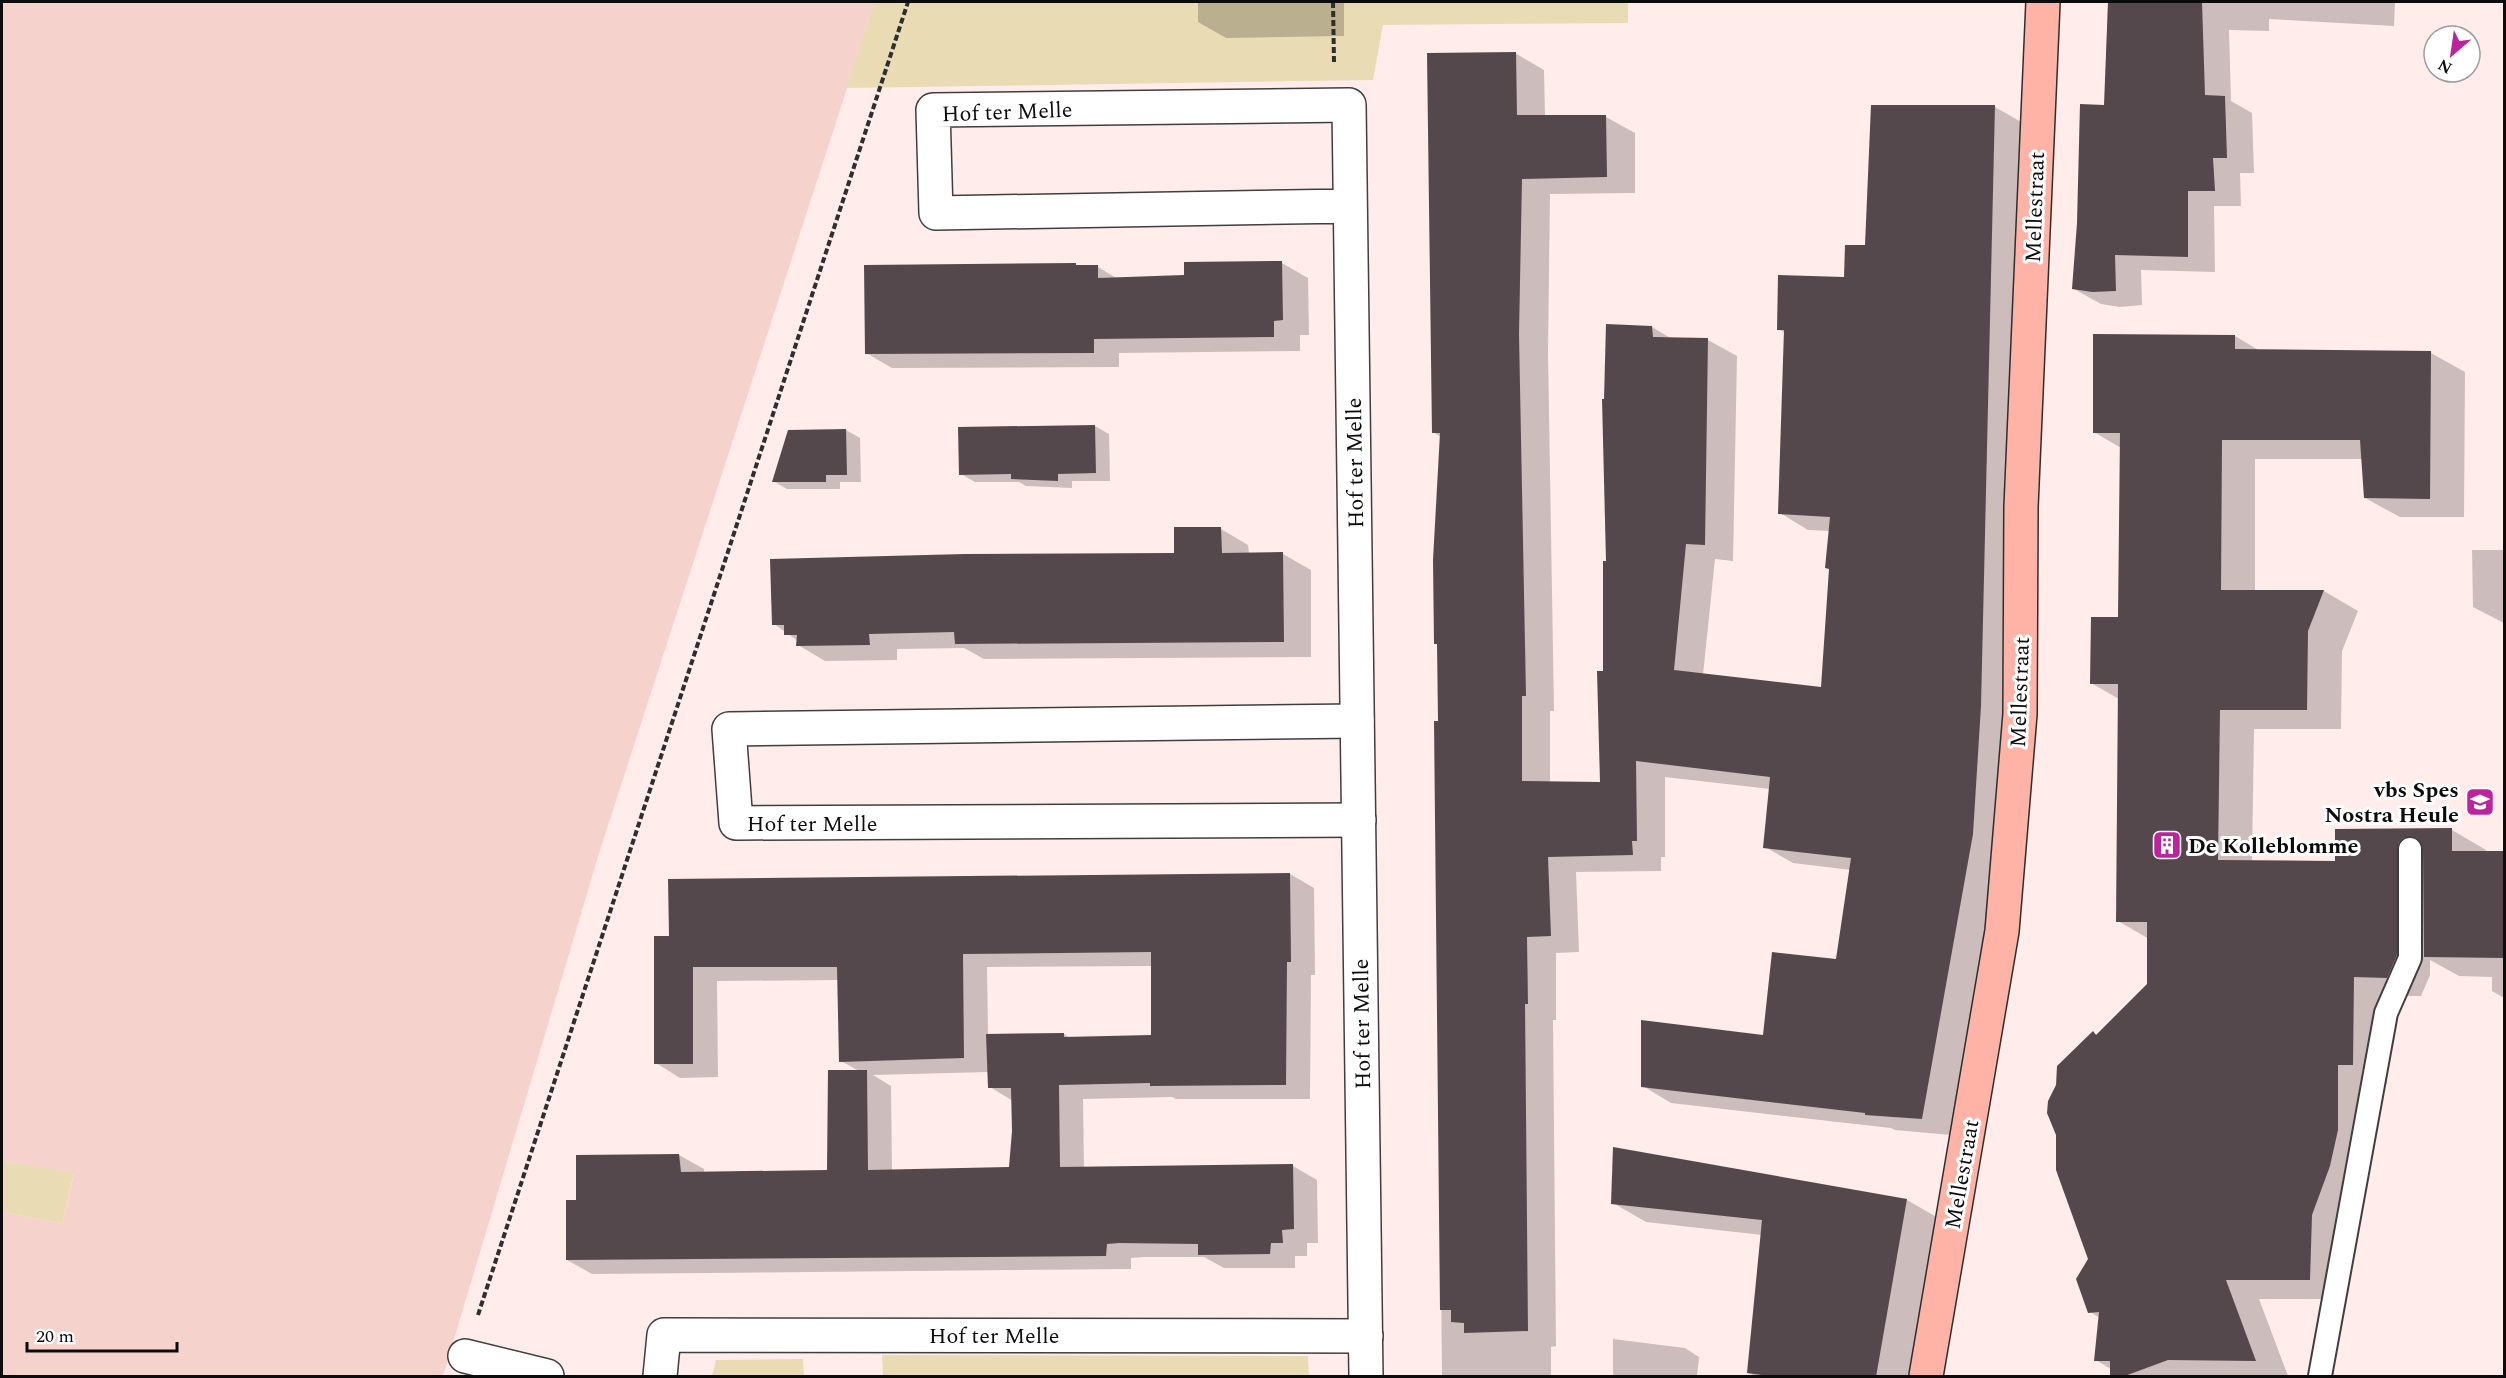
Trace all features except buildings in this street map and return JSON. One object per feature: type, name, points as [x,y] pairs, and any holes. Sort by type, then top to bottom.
[{"type":"street","name":"Mellestraat","points":[[1926,1377],[2002,931],[2020,714],[2021,507],[2043,2]]},
{"type":"street","name":"Hof ter Melle","points":[[1350,206],[936,213],[933,110],[1349,105],[1366,1377]]},
{"type":"street","name":"Hof ter Melle","points":[[1357,721],[729,729],[736,823],[1359,820]]},
{"type":"street","name":"Hof ter Melle","points":[[660,1377],[664,1335],[1366,1336]]},
{"type":"street","points":[[465,1356],[547,1377]]},
{"type":"lane","points":[[2319,1377],[2386,1012],[2410,958],[2410,849]]},
{"type":"path","points":[[465,1356],[908,2]]},
{"type":"path","points":[[1333,2],[1334,73],[1349,105]]},
{"type":"shaded area","points":[[2,2],[875,2],[600,850],[443,1376],[2,1376],[2,1212],[62,1224],[74,1174],[2,1161]]},
{"type":"shaded area","points":[[875,2],[1628,2],[1628,23],[1383,25],[1373,80],[846,88]]},
{"type":"shaded area","points":[[2,1161],[74,1173],[62,1224],[2,1212]]},
{"type":"shaded area","points":[[882,1355],[1308,1356],[1309,1376],[883,1376]]},
{"type":"shaded area","points":[[803,1359],[804,1376],[712,1376],[716,1360]]},
{"type":"place","name":"vbs Spes Nostra Heule","points":[[2480,802]]},
{"type":"place","name":"De Kolleblomme","points":[[2167,845]]}]
